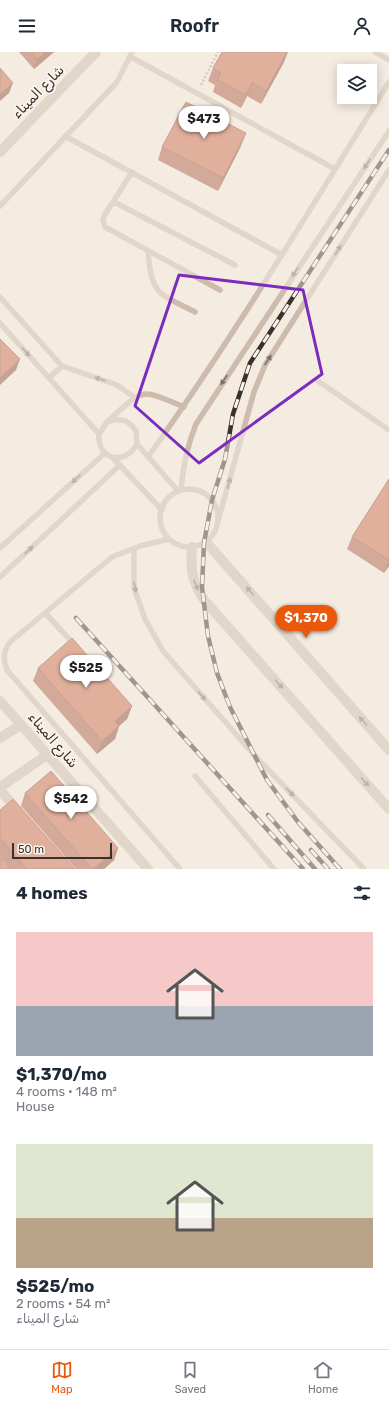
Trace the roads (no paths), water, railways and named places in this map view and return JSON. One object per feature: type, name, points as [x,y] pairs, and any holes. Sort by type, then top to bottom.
[{"type":"street","name":"شارع الميناء","points":[[0,152],[96,52]]},
{"type":"street","points":[[206,542],[389,750]]},
{"type":"street","points":[[192,547],[190,566],[195,586],[204,600],[389,809]]},
{"type":"street","name":"شارع الميناء","points":[[0,701],[148,869]]},
{"type":"street","points":[[0,738],[21,725]]},
{"type":"street","points":[[26,820],[0,789],[47,755]]},
{"type":"lane","points":[[375,52],[389,60]]},
{"type":"lane","points":[[0,206],[117,82],[131,54],[197,93],[335,169]]},
{"type":"lane","points":[[148,457],[184,407],[282,255],[389,82]]},
{"type":"lane","points":[[180,491],[188,445],[196,424],[389,131]]},
{"type":"lane","points":[[65,136],[282,255]]},
{"type":"lane","points":[[218,521],[218,511],[214,503],[208,496],[200,491],[191,489],[180,491],[171,496],[162,510],[161,525],[169,538],[176,544],[192,547],[206,542],[212,536],[218,521],[254,392],[265,365],[389,170]]},
{"type":"lane","points":[[132,172],[103,220],[105,227],[220,290]]},
{"type":"lane","points":[[114,202],[235,265]]},
{"type":"lane","points":[[148,250],[149,266],[153,280],[161,293],[194,312]]},
{"type":"lane","points":[[0,297],[62,366],[117,385],[134,398]]},
{"type":"lane","points":[[0,323],[99,434]]},
{"type":"lane","points":[[49,378],[62,366]]},
{"type":"lane","points":[[318,381],[389,430]]},
{"type":"lane","points":[[162,510],[120,465],[105,453],[98,441],[99,434],[107,422],[140,394],[153,394],[184,407]]},
{"type":"lane","points":[[107,422],[120,419],[132,426],[136,431],[136,444],[127,456],[113,458]]},
{"type":"lane","points":[[136,444],[180,491]]},
{"type":"lane","points":[[0,548],[105,453]]},
{"type":"lane","points":[[0,577],[120,465]]},
{"type":"lane","points":[[169,538],[134,548],[112,557],[8,646],[5,650],[4,661],[7,670],[180,869]]},
{"type":"lane","points":[[134,548],[134,588],[145,619],[163,651],[256,757],[364,869]]},
{"type":"lane","points":[[45,613],[76,647]]},
{"type":"lane","points":[[196,776],[274,869]]},
{"type":"railway","points":[[340,869],[298,822],[267,780],[230,707],[217,673],[208,636],[202,587],[204,543],[212,500],[225,459],[233,414],[250,363],[389,150]]},
{"type":"railway","points":[[76,618],[303,869]]},
{"type":"railway","points":[[268,815],[315,869]]},
{"type":"railway","points":[[311,850],[328,869]]}]
